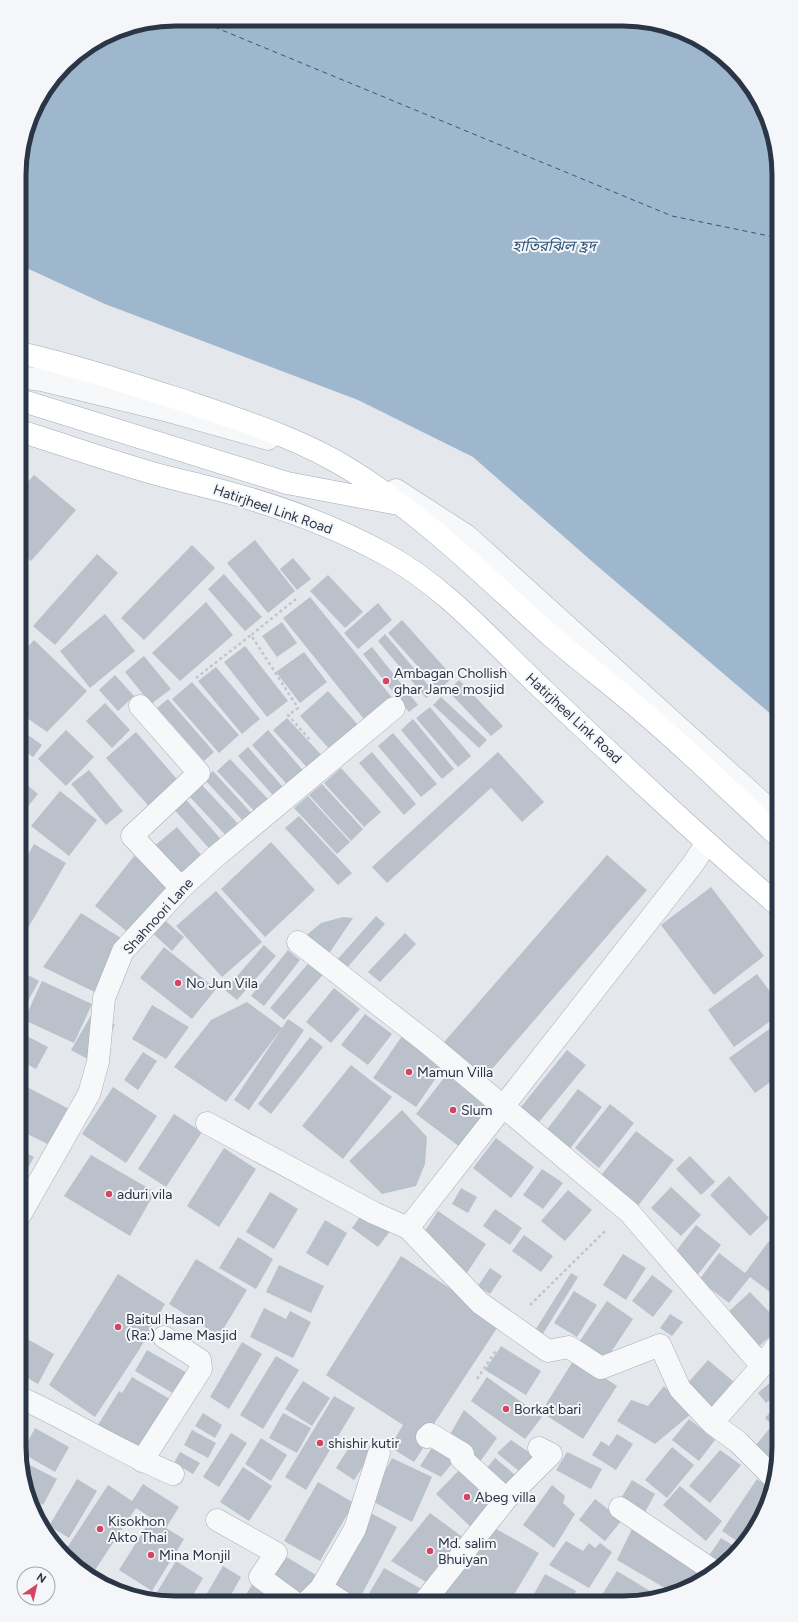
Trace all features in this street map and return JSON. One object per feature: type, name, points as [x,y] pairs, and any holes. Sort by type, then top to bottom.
[{"type":"main road","points":[[26,355],[112,377],[265,428],[316,451],[349,469],[400,504],[498,587],[551,636],[644,713],[772,831]]},
{"type":"main road","points":[[26,402],[287,482],[400,504]]},
{"type":"main road","name":"Hatirjheel Link Road","points":[[26,433],[156,474],[224,491],[294,513],[336,530],[386,555],[424,578],[460,608],[520,668],[706,844],[772,900]]},
{"type":"street","points":[[26,378],[42,380],[161,409],[284,444],[378,479],[467,536],[772,812]]},
{"type":"street","points":[[140,706],[199,773],[132,836],[181,888]]},
{"type":"street","name":"Shahnoori Lane","points":[[26,1205],[89,1094],[98,1062],[104,998],[123,951],[181,888],[220,853],[330,763],[394,708]]},
{"type":"street","points":[[408,1228],[693,864],[706,844]]},
{"type":"street","points":[[298,942],[429,1044],[628,1212],[762,1366]]},
{"type":"street","points":[[207,1123],[374,1213],[408,1228],[480,1303],[548,1351],[569,1347],[600,1368],[660,1345],[680,1389],[712,1423],[738,1442],[770,1474]]},
{"type":"street","points":[[142,1461],[201,1369],[200,1360],[164,1337]]},
{"type":"street","points":[[712,1423],[772,1352]]},
{"type":"street","points":[[26,1400],[62,1417],[142,1461],[173,1474]]},
{"type":"street","points":[[427,1437],[430,1434],[463,1454],[461,1458],[506,1499]]},
{"type":"street","points":[[429,1596],[506,1499],[551,1454],[538,1448]]},
{"type":"street","points":[[314,1595],[355,1529],[379,1453]]},
{"type":"street","points":[[620,1508],[710,1568]]},
{"type":"street","points":[[217,1520],[276,1553],[260,1577],[286,1596]]},
{"type":"path","points":[[196,678],[296,599]]},
{"type":"path","points":[[251,635],[298,708],[288,715],[330,763]]},
{"type":"path","points":[[529,1307],[611,1226]]},
{"type":"path","points":[[478,1379],[498,1347]]},
{"type":"water","name":"হাতিরঝিল হ্রদ","points":[[165,26],[633,26],[661,31],[680,37],[706,51],[735,77],[747,92],[757,109],[767,137],[772,165],[772,715],[595,564],[473,457],[358,400],[105,304],[26,268],[26,165],[31,137],[37,118],[51,92],[63,77],[84,57],[118,37],[137,31]]},
{"type":"building","points":[[34,475],[76,510],[31,561],[26,556],[26,484]]},
{"type":"building","points":[[255,540],[295,591],[268,613],[227,563]]},
{"type":"building","points":[[192,545],[215,568],[144,640],[121,618]]},
{"type":"building","points":[[97,554],[118,573],[55,645],[33,626]]},
{"type":"building","points":[[293,558],[311,579],[297,590],[280,569]]},
{"type":"building","points":[[224,574],[262,617],[245,631],[208,589]]},
{"type":"building","points":[[328,575],[363,612],[345,628],[310,591]]},
{"type":"building","points":[[310,597],[403,711],[375,733],[283,618]]},
{"type":"building","points":[[206,602],[233,635],[180,681],[152,653]]},
{"type":"building","points":[[378,603],[392,620],[358,649],[344,633]]},
{"type":"building","points":[[105,614],[135,651],[90,688],[60,651]]},
{"type":"building","points":[[402,620],[453,677],[439,690],[388,633]]},
{"type":"building","points":[[282,622],[297,643],[277,657],[262,636]]},
{"type":"building","points":[[385,634],[434,692],[426,698],[378,641]]},
{"type":"building","points":[[34,640],[87,691],[47,732],[26,717],[26,649]]},
{"type":"building","points":[[245,646],[288,701],[267,717],[224,662]]},
{"type":"building","points":[[372,647],[418,705],[409,712],[363,654]]},
{"type":"building","points":[[304,652],[327,682],[300,703],[276,672]]},
{"type":"building","points":[[144,656],[171,689],[151,704],[125,672]]},
{"type":"building","points":[[216,667],[260,719],[242,734],[198,681]]},
{"type":"building","points":[[115,675],[134,696],[118,711],[99,690]]},
{"type":"building","points":[[459,680],[503,726],[491,736],[448,691]]},
{"type":"building","points":[[192,682],[239,735],[219,753],[172,699]]},
{"type":"building","points":[[328,691],[366,734],[338,759],[300,716]]},
{"type":"building","points":[[441,697],[487,740],[479,748],[433,705]]},
{"type":"building","points":[[168,699],[214,752],[204,761],[157,708]]},
{"type":"building","points":[[105,703],[130,730],[112,748],[86,721]]},
{"type":"building","points":[[430,707],[471,756],[458,767],[416,718]]},
{"type":"building","points":[[287,718],[327,761],[313,774],[273,730]]},
{"type":"building","points":[[413,719],[454,769],[442,779],[401,730]]},
{"type":"building","points":[[66,730],[94,757],[66,786],[38,759]]},
{"type":"building","points":[[268,730],[307,775],[291,789],[252,745]]},
{"type":"building","points":[[136,732],[182,785],[153,811],[106,758]]},
{"type":"building","points":[[393,733],[437,784],[421,797],[378,746]]},
{"type":"building","points":[[28,735],[42,745],[33,757],[26,752],[26,738]]},
{"type":"building","points":[[248,747],[288,793],[277,800],[238,756]]},
{"type":"building","points":[[372,752],[416,804],[404,815],[359,763]]},
{"type":"building","points":[[498,752],[544,802],[522,822],[491,788],[387,883],[372,867]]},
{"type":"building","points":[[230,759],[269,800],[256,813],[217,771]]},
{"type":"building","points":[[341,768],[381,812],[364,827],[324,783]]},
{"type":"building","points":[[89,770],[123,811],[106,825],[71,784]]},
{"type":"building","points":[[213,771],[253,815],[245,823],[204,779]]},
{"type":"building","points":[[26,784],[38,794],[26,809]]},
{"type":"building","points":[[201,784],[243,829],[231,841],[189,796]]},
{"type":"building","points":[[322,784],[363,829],[351,841],[309,795]]},
{"type":"building","points":[[60,791],[97,820],[69,856],[31,826]]},
{"type":"building","points":[[182,795],[226,845],[215,855],[171,806]]},
{"type":"building","points":[[308,796],[350,842],[337,854],[294,808]]},
{"type":"building","points":[[299,816],[352,873],[338,885],[285,828]]},
{"type":"building","points":[[177,827],[209,864],[185,885],[152,848]]},
{"type":"building","points":[[271,842],[315,890],[265,937],[221,889]]},
{"type":"building","points":[[34,844],[66,863],[26,931],[26,858]]},
{"type":"building","points":[[607,855],[647,890],[479,1084],[438,1049]]},
{"type":"building","points":[[134,856],[173,886],[134,937],[95,906]]},
{"type":"building","points":[[711,887],[764,956],[714,995],[661,925]]},
{"type":"building","points":[[216,891],[262,942],[222,977],[176,926]]},
{"type":"building","points":[[81,913],[129,943],[107,998],[43,967]]},
{"type":"building","points":[[160,916],[184,937],[172,951],[148,929]]},
{"type":"building","points":[[376,916],[385,924],[346,969],[337,960]]},
{"type":"building","points":[[343,917],[353,918],[326,958],[303,938],[321,923]]},
{"type":"building","points":[[405,933],[416,944],[380,982],[368,972]]},
{"type":"building","points":[[264,945],[276,956],[237,1000],[225,990]]},
{"type":"building","name":"No Jun Vila","points":[[164,947],[216,989],[192,1019],[140,978]]},
{"type":"building","points":[[288,950],[300,960],[264,1006],[251,996]]},
{"type":"building","points":[[312,959],[326,971],[284,1020],[270,1008]]},
{"type":"building","points":[[26,974],[39,981],[28,1001],[26,1000]]},
{"type":"building","points":[[757,974],[772,994],[772,1020],[734,1047],[708,1010]]},
{"type":"building","points":[[42,981],[92,1004],[74,1043],[26,1021],[26,1016]]},
{"type":"building","points":[[334,988],[360,1009],[331,1043],[306,1022]]},
{"type":"building","points":[[247,1002],[282,1028],[226,1102],[174,1067],[211,1020]]},
{"type":"building","points":[[152,1005],[189,1027],[166,1059],[132,1039]]},
{"type":"building","points":[[93,1012],[115,1025],[93,1062],[71,1050]]},
{"type":"building","points":[[365,1014],[392,1034],[368,1065],[341,1045]]},
{"type":"building","points":[[288,1019],[304,1030],[249,1110],[234,1100]]},
{"type":"building","points":[[772,1027],[772,1081],[755,1093],[729,1058]]},
{"type":"building","points":[[26,1036],[48,1047],[36,1069],[26,1064]]},
{"type":"building","name":"Mamun Villa","points":[[402,1036],[445,1065],[416,1107],[373,1078]]},
{"type":"building","points":[[310,1037],[323,1047],[271,1114],[258,1104]]},
{"type":"building","points":[[567,1050],[586,1065],[534,1128],[516,1113]]},
{"type":"building","points":[[143,1052],[157,1061],[138,1090],[124,1080]]},
{"type":"building","points":[[351,1065],[392,1097],[343,1159],[302,1126]]},
{"type":"building","name":"Slum","points":[[447,1074],[490,1107],[460,1147],[416,1114]]},
{"type":"building","points":[[27,1087],[75,1112],[56,1148],[26,1133]]},
{"type":"building","points":[[113,1087],[157,1116],[126,1163],[82,1134]]},
{"type":"building","points":[[578,1089],[602,1107],[566,1154],[542,1136]]},
{"type":"building","points":[[610,1104],[634,1123],[599,1168],[575,1148]]},
{"type":"building","points":[[402,1110],[427,1137],[425,1164],[416,1186],[382,1194],[349,1161]]},
{"type":"building","points":[[174,1114],[202,1132],[166,1187],[138,1169]]},
{"type":"building","points":[[636,1131],[674,1160],[637,1207],[599,1178]]},
{"type":"building","points":[[496,1138],[534,1167],[511,1198],[473,1168]]},
{"type":"building","points":[[224,1148],[256,1169],[219,1227],[187,1206]]},
{"type":"building","points":[[26,1153],[34,1157],[26,1171]]},
{"type":"building","name":"aduri vila","points":[[91,1155],[155,1192],[130,1236],[64,1196]]},
{"type":"building","points":[[690,1156],[715,1182],[701,1195],[676,1169]]},
{"type":"building","points":[[542,1169],[563,1183],[543,1209],[523,1195]]},
{"type":"building","points":[[729,1176],[769,1218],[750,1236],[710,1195]]},
{"type":"building","points":[[671,1187],[701,1215],[681,1236],[651,1208]]},
{"type":"building","points":[[461,1188],[477,1197],[468,1213],[452,1204]]},
{"type":"building","points":[[568,1190],[592,1210],[565,1241],[541,1221]]},
{"type":"building","points":[[270,1192],[298,1209],[274,1249],[246,1232]]},
{"type":"building","points":[[495,1209],[522,1228],[510,1245],[483,1226]]},
{"type":"building","points":[[365,1210],[391,1230],[378,1247],[352,1228]]},
{"type":"building","points":[[438,1211],[486,1244],[463,1279],[415,1246]]},
{"type":"building","points":[[325,1220],[347,1233],[328,1266],[306,1253]]},
{"type":"building","points":[[696,1225],[721,1245],[696,1277],[671,1258]]},
{"type":"building","points":[[524,1235],[553,1256],[541,1272],[512,1251]]},
{"type":"building","points":[[238,1237],[273,1259],[256,1289],[219,1268]]},
{"type":"building","points":[[769,1241],[772,1243],[772,1294],[750,1277],[729,1303],[699,1280],[719,1253],[745,1273]]},
{"type":"building","points":[[623,1254],[646,1268],[626,1300],[603,1285]]},
{"type":"building","points":[[401,1256],[501,1322],[426,1436],[429,1439],[414,1462],[390,1447],[403,1425],[326,1375]]},
{"type":"building","points":[[196,1259],[247,1290],[219,1336],[169,1304]]},
{"type":"building","points":[[279,1265],[324,1286],[311,1313],[266,1292]]},
{"type":"building","points":[[490,1268],[502,1276],[490,1294],[478,1286]]},
{"type":"building","points":[[571,1273],[578,1277],[541,1337],[534,1332]]},
{"type":"building","name":"Baitul Hasan (Ra:) Jame Masjid","points":[[118,1274],[165,1304],[139,1350],[95,1417],[49,1385]]},
{"type":"building","points":[[652,1275],[673,1291],[653,1317],[632,1301]]},
{"type":"building","points":[[574,1291],[597,1305],[577,1337],[554,1323]]},
{"type":"building","points":[[750,1292],[772,1315],[772,1334],[756,1349],[724,1316]]},
{"type":"building","points":[[607,1301],[633,1319],[602,1366],[575,1348]]},
{"type":"building","points":[[264,1308],[286,1319],[290,1311],[311,1322],[293,1358],[250,1337]]},
{"type":"building","points":[[670,1314],[683,1322],[672,1336],[660,1328]]},
{"type":"building","points":[[26,1338],[54,1354],[38,1384],[26,1377]]},
{"type":"building","points":[[242,1342],[262,1354],[229,1409],[210,1397]]},
{"type":"building","points":[[501,1346],[541,1371],[526,1395],[485,1370]]},
{"type":"building","points":[[147,1350],[189,1374],[176,1395],[135,1371]]},
{"type":"building","points":[[276,1356],[299,1370],[263,1429],[240,1415]]},
{"type":"building","points":[[575,1358],[617,1386],[583,1439],[541,1412]]},
{"type":"building","points":[[708,1360],[741,1388],[718,1414],[686,1385]]},
{"type":"building","points":[[132,1377],[175,1402],[137,1451],[98,1425],[119,1391],[122,1393]]},
{"type":"building","name":"Borkat bari","points":[[487,1377],[542,1417],[525,1439],[471,1401]]},
{"type":"building","points":[[303,1381],[330,1398],[312,1426],[285,1409]]},
{"type":"building","points":[[772,1381],[772,1398],[766,1403],[758,1393]]},
{"type":"building","points":[[664,1386],[691,1414],[655,1444],[617,1421],[631,1400],[648,1406]]},
{"type":"building","name":"shishir kutir","points":[[334,1396],[355,1408],[306,1490],[285,1477]]},
{"type":"building","points":[[26,1407],[30,1410],[26,1416]]},
{"type":"building","points":[[464,1410],[497,1438],[479,1463],[448,1438]]},
{"type":"building","points":[[772,1410],[772,1425],[765,1418]]},
{"type":"building","points":[[203,1413],[222,1425],[215,1438],[195,1426]]},
{"type":"building","points":[[283,1413],[311,1428],[297,1453],[269,1438]]},
{"type":"building","points":[[689,1419],[715,1440],[699,1461],[672,1440]]},
{"type":"building","points":[[35,1428],[69,1447],[55,1472],[26,1455],[26,1445]]},
{"type":"building","points":[[769,1429],[772,1432],[772,1457],[770,1465],[752,1450]]},
{"type":"building","points":[[192,1430],[216,1443],[208,1458],[184,1445]]},
{"type":"building","points":[[231,1433],[247,1443],[219,1487],[203,1477]]},
{"type":"building","points":[[617,1434],[633,1444],[616,1470],[592,1455],[601,1441],[609,1446]]},
{"type":"building","points":[[261,1438],[287,1455],[271,1481],[245,1464]]},
{"type":"building","points":[[511,1440],[536,1457],[520,1472],[497,1453]]},
{"type":"building","points":[[353,1441],[372,1453],[354,1480],[336,1468]]},
{"type":"building","points":[[435,1443],[458,1456],[441,1477],[420,1466]]},
{"type":"building","points":[[672,1447],[694,1465],[667,1498],[645,1480]]},
{"type":"building","points":[[720,1450],[741,1465],[710,1503],[689,1486]]},
{"type":"building","points":[[180,1452],[200,1463],[193,1474],[174,1463]]},
{"type":"building","points":[[567,1452],[602,1469],[591,1489],[556,1470]]},
{"type":"building","points":[[392,1458],[432,1477],[412,1522],[370,1500]]},
{"type":"building","points":[[495,1458],[520,1479],[505,1494],[482,1474]]},
{"type":"building","points":[[27,1463],[57,1479],[43,1505],[36,1502]]},
{"type":"building","name":"Abeg villa","points":[[463,1466],[498,1500],[473,1529],[436,1494]]},
{"type":"building","points":[[243,1467],[272,1486],[249,1521],[220,1502]]},
{"type":"building","points":[[77,1479],[97,1491],[69,1538],[49,1526]]},
{"type":"building","points":[[757,1479],[767,1486],[757,1513],[738,1542],[722,1531]]},
{"type":"building","points":[[632,1480],[655,1494],[644,1514],[620,1500]]},
{"type":"building","points":[[318,1482],[354,1503],[320,1561],[284,1541]]},
{"type":"building","points":[[143,1484],[179,1507],[166,1528],[184,1539],[152,1591],[119,1570],[151,1519],[162,1525],[136,1508],[94,1572],[67,1549],[108,1485],[132,1501]]},
{"type":"building","points":[[552,1485],[565,1496],[563,1503],[575,1514],[554,1548],[523,1525]]},
{"type":"building","points":[[680,1486],[722,1521],[706,1541],[663,1505]]},
{"type":"building","points":[[595,1499],[622,1520],[605,1541],[579,1520]]},
{"type":"building","points":[[367,1511],[397,1527],[361,1596],[351,1596],[329,1585]]},
{"type":"building","name":"Md. salim Bhuiyan","points":[[430,1513],[468,1541],[431,1585],[391,1561]]},
{"type":"building","points":[[491,1526],[539,1553],[513,1596],[434,1596]]},
{"type":"building","points":[[632,1529],[706,1571],[689,1581],[667,1589],[617,1560]]},
{"type":"building","points":[[721,1538],[734,1546],[714,1565],[706,1560]]},
{"type":"building","points":[[566,1541],[583,1551],[589,1543],[595,1548],[600,1543],[612,1552],[589,1588],[549,1565]]},
{"type":"building","points":[[285,1556],[316,1575],[302,1596],[296,1596],[270,1579]]},
{"type":"building","points":[[176,1561],[203,1578],[192,1596],[155,1595]]},
{"type":"building","points":[[223,1566],[241,1577],[230,1596],[206,1596]]},
{"type":"building","points":[[384,1568],[425,1591],[422,1596],[368,1596]]},
{"type":"building","points":[[617,1571],[653,1593],[633,1596],[601,1596]]},
{"type":"building","points":[[545,1574],[576,1591],[574,1596],[533,1596]]},
{"type":"building","points":[[254,1582],[273,1596],[245,1596]]},
{"type":"ferry route","points":[[212,26],[672,216],[772,237]]},
{"type":"place","name":"Ambagan Chollish ghar Jame mosjid","points":[[386,681]]},
{"type":"place","name":"No Jun Vila","points":[[178,983]]},
{"type":"place","name":"Mamun Villa","points":[[409,1072]]},
{"type":"place","name":"Slum","points":[[453,1110]]},
{"type":"place","name":"aduri vila","points":[[109,1194]]},
{"type":"place","name":"Baitul Hasan (Ra:) Jame Masjid","points":[[118,1327]]},
{"type":"place","name":"Borkat bari","points":[[506,1409]]},
{"type":"place","name":"shishir kutir","points":[[320,1443]]},
{"type":"place","name":"Abeg villa","points":[[467,1497]]},
{"type":"place","name":"Kisokhon Akto Thai","points":[[100,1529]]},
{"type":"place","name":"Md. salim Bhuiyan","points":[[430,1551]]},
{"type":"place","name":"Mina Monjil","points":[[151,1555]]}]
